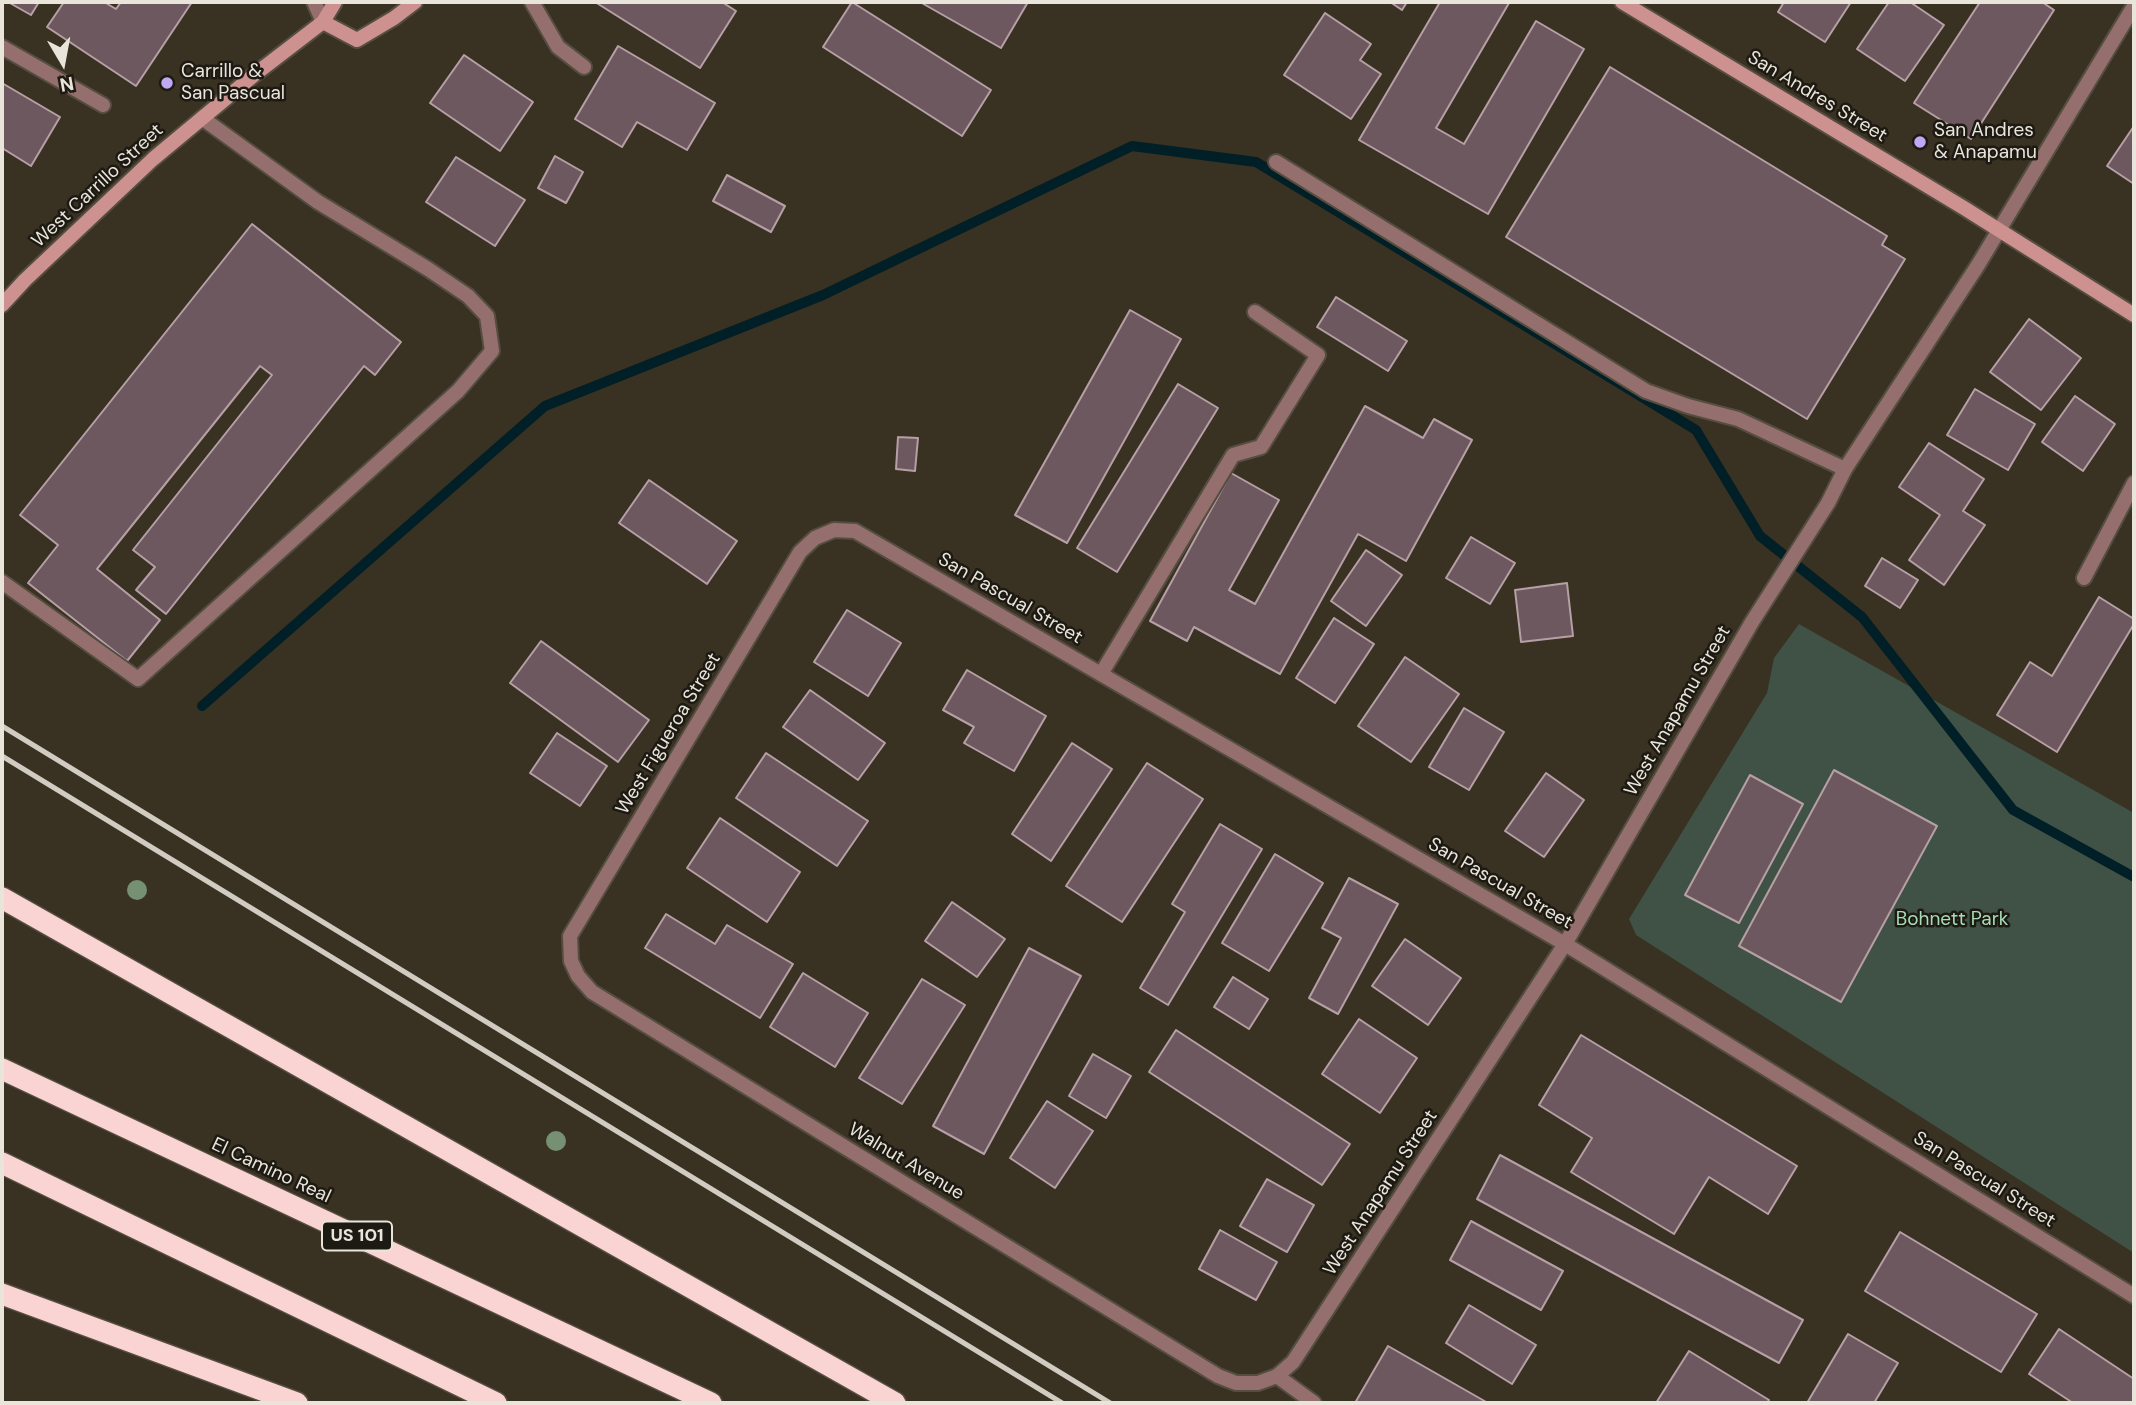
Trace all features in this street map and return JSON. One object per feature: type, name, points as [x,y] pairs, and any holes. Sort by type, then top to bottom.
[{"type":"highway","points":[[2,898],[895,1403]]},
{"type":"highway","name":"El Camino Real","points":[[2,1069],[711,1403]]},
{"type":"highway","points":[[2,1163],[496,1403]]},
{"type":"highway","points":[[2,1294],[297,1403]]},
{"type":"street","points":[[314,2],[323,22],[356,40],[415,2]]},
{"type":"street","name":"West Carrillo Street","points":[[2,305],[153,159],[323,22],[335,2]]},
{"type":"street","points":[[533,2],[558,47],[584,68]]},
{"type":"street","name":"San Andres Street","points":[[1622,2],[1964,208],[2134,315]]},
{"type":"street","name":"West Anapamu Street","points":[[1277,1376],[1293,1363],[1565,944],[1752,622],[1828,503],[1845,469],[1978,265],[2134,6]]},
{"type":"street","points":[[2,47],[103,106]]},
{"type":"street","points":[[2,582],[138,679],[458,391],[492,351],[487,316],[468,296],[317,202],[202,118]]},
{"type":"street","points":[[1276,162],[1646,391],[1688,406],[1738,419],[1845,469]]},
{"type":"street","points":[[1101,674],[1233,455],[1261,447],[1318,355],[1255,312]]},
{"type":"street","points":[[2084,578],[2134,483]]},
{"type":"street","name":"San Pascual Street","points":[[834,530],[855,531],[1565,944],[2134,1296]]},
{"type":"street","name":"West Figueroa Street","points":[[578,976],[571,961],[570,936],[800,552],[815,538],[834,530]]},
{"type":"street","name":"Walnut Avenue","points":[[578,976],[592,992],[1218,1376],[1236,1383],[1258,1383],[1277,1376]]},
{"type":"street","points":[[1277,1376],[1314,1403]]},
{"type":"green space","name":"Bohnett Park","points":[[1799,624],[2134,813],[2134,1253],[1636,935],[1629,919],[1767,693],[1774,658]]},
{"type":"building","points":[[8,2],[39,2],[31,15]]},
{"type":"building","points":[[64,2],[104,2],[116,9],[121,2],[192,2],[136,86],[47,27]]},
{"type":"building","points":[[595,2],[722,2],[736,11],[700,68]]},
{"type":"building","points":[[852,2],[991,90],[962,136],[823,47]]},
{"type":"building","points":[[920,2],[1028,2],[1001,48]]},
{"type":"building","points":[[1390,2],[1407,2],[1402,10]]},
{"type":"building","points":[[1440,2],[1509,3],[1436,128],[1464,144],[1536,21],[1584,49],[1488,214],[1359,140]]},
{"type":"building","points":[[1784,2],[1851,2],[1825,42],[1778,12]]},
{"type":"building","points":[[1889,2],[1910,2],[1944,25],[1905,81],[1857,49]]},
{"type":"building","points":[[1980,2],[2042,2],[2054,10],[1971,139],[1914,103]]},
{"type":"building","points":[[1325,13],[1371,44],[1360,60],[1381,74],[1351,119],[1284,75]]},
{"type":"building","points":[[618,46],[715,103],[687,150],[637,122],[622,147],[575,119]]},
{"type":"building","points":[[464,55],[533,102],[500,151],[430,103]]},
{"type":"building","points":[[1610,67],[1887,236],[1882,245],[1905,259],[1807,419],[1506,237]]},
{"type":"building","points":[[2,83],[60,117],[31,166],[2,148]]},
{"type":"building","points":[[2134,126],[2134,184],[2107,166]]},
{"type":"building","points":[[555,156],[583,172],[566,203],[538,188]]},
{"type":"building","points":[[456,157],[525,200],[495,246],[426,202]]},
{"type":"building","points":[[727,175],[785,206],[771,232],[713,201]]},
{"type":"building","points":[[252,224],[401,342],[375,375],[364,366],[166,614],[136,590],[155,567],[133,550],[272,375],[260,366],[97,569],[160,620],[127,661],[28,583],[58,545],[20,515]]},
{"type":"building","points":[[1336,297],[1407,341],[1388,371],[1317,327]]},
{"type":"building","points":[[1130,310],[1181,339],[1067,543],[1015,515]]},
{"type":"building","points":[[2029,319],[2081,358],[2041,410],[1990,372]]},
{"type":"building","points":[[1178,384],[1218,408],[1117,572],[1077,548]]},
{"type":"building","points":[[1975,389],[2035,424],[2008,470],[1947,435]]},
{"type":"building","points":[[2075,396],[2115,424],[2083,471],[2042,442]]},
{"type":"building","points":[[1365,406],[1423,438],[1434,419],[1472,440],[1406,561],[1358,534],[1280,674],[1194,627],[1187,641],[1150,621],[1231,473],[1279,500],[1229,590],[1255,604]]},
{"type":"building","points":[[898,437],[918,438],[915,471],[896,469]]},
{"type":"building","points":[[1929,443],[1984,479],[1963,511],[1985,525],[1944,585],[1909,560],[1940,515],[1899,487]]},
{"type":"building","points":[[649,480],[737,541],[707,584],[619,523]]},
{"type":"building","points":[[1471,537],[1515,563],[1490,604],[1446,578]]},
{"type":"building","points":[[1366,550],[1402,575],[1366,626],[1331,601]]},
{"type":"building","points":[[1882,558],[1918,580],[1900,608],[1865,586]]},
{"type":"building","points":[[1567,583],[1573,636],[1521,642],[1515,590]]},
{"type":"building","points":[[2099,597],[2134,619],[2134,624],[2057,752],[1997,715],[2030,662],[2052,676]]},
{"type":"building","points":[[847,610],[901,643],[868,696],[814,662]]},
{"type":"building","points":[[1334,618],[1374,644],[1335,703],[1296,678]]},
{"type":"building","points":[[541,641],[649,720],[618,762],[510,683]]},
{"type":"building","points":[[1405,657],[1459,694],[1411,762],[1358,726]]},
{"type":"building","points":[[967,670],[1046,716],[1014,771],[964,743],[974,727],[943,710]]},
{"type":"building","points":[[810,690],[885,743],[858,780],[783,727]]},
{"type":"building","points":[[1464,708],[1504,732],[1469,790],[1429,767]]},
{"type":"building","points":[[557,733],[607,766],[580,806],[530,773]]},
{"type":"building","points":[[1072,743],[1112,769],[1051,861],[1012,834]]},
{"type":"building","points":[[766,753],[868,821],[837,866],[736,798]]},
{"type":"building","points":[[1147,763],[1203,799],[1122,922],[1066,886]]},
{"type":"building","points":[[1834,770],[1937,826],[1841,1002],[1739,946]]},
{"type":"building","points":[[1546,773],[1584,800],[1544,857],[1505,831]]},
{"type":"building","points":[[1750,775],[1803,804],[1739,923],[1685,895]]},
{"type":"building","points":[[720,818],[800,872],[767,922],[687,868]]},
{"type":"building","points":[[1220,824],[1262,849],[1168,1005],[1140,988],[1185,912],[1172,904]]},
{"type":"building","points":[[1275,854],[1323,883],[1269,971],[1222,943]]},
{"type":"building","points":[[1349,878],[1398,904],[1338,1014],[1309,998],[1341,938],[1322,928]]},
{"type":"building","points":[[952,902],[1005,939],[977,977],[925,941]]},
{"type":"building","points":[[666,914],[715,944],[727,925],[793,964],[760,1018],[645,948]]},
{"type":"building","points":[[1405,939],[1461,978],[1428,1025],[1372,986]]},
{"type":"building","points":[[1029,948],[1081,976],[984,1154],[933,1126]]},
{"type":"building","points":[[803,973],[868,1013],[835,1067],[770,1027]]},
{"type":"building","points":[[1233,977],[1268,999],[1249,1029],[1214,1007]]},
{"type":"building","points":[[922,979],[965,1005],[902,1104],[859,1078]]},
{"type":"building","points":[[1359,1019],[1417,1058],[1380,1113],[1322,1074]]},
{"type":"building","points":[[1176,1030],[1350,1144],[1322,1185],[1149,1072]]},
{"type":"building","points":[[1581,1035],[1797,1166],[1768,1214],[1709,1177],[1674,1234],[1571,1172],[1592,1138],[1539,1105]]},
{"type":"building","points":[[1093,1054],[1131,1076],[1106,1118],[1069,1096]]},
{"type":"building","points":[[1047,1101],[1093,1131],[1055,1188],[1010,1158]]},
{"type":"building","points":[[1500,1155],[1803,1320],[1779,1363],[1477,1199]]},
{"type":"building","points":[[1267,1179],[1314,1205],[1287,1252],[1240,1226]]},
{"type":"building","points":[[1471,1221],[1563,1271],[1541,1310],[1450,1260]]},
{"type":"building","points":[[1220,1230],[1277,1262],[1256,1300],[1199,1269]]},
{"type":"building","points":[[1900,1232],[2037,1314],[2001,1372],[1865,1291]]},
{"type":"building","points":[[1469,1305],[1536,1345],[1512,1384],[1446,1343]]},
{"type":"building","points":[[2059,1329],[2134,1379],[2134,1403],[2073,1403],[2029,1374]]},
{"type":"building","points":[[1848,1334],[1898,1363],[1874,1403],[1807,1403]]},
{"type":"building","points":[[1388,1346],[1488,1403],[1355,1403]]},
{"type":"building","points":[[1689,1351],[1769,1400],[1767,1403],[1656,1403]]},
{"type":"waterway","points":[[202,706],[545,406],[823,295],[1132,146],[1256,162],[1696,430],[1760,536],[1862,617],[2013,810],[2134,877]]},
{"type":"railway","points":[[2,726],[1110,1403]]},
{"type":"railway","points":[[2,756],[1062,1403]]},
{"type":"place","name":"Carrillo & San Pascual","points":[[167,83]]},
{"type":"place","name":"San Andres & Anapamu","points":[[1920,142]]}]
